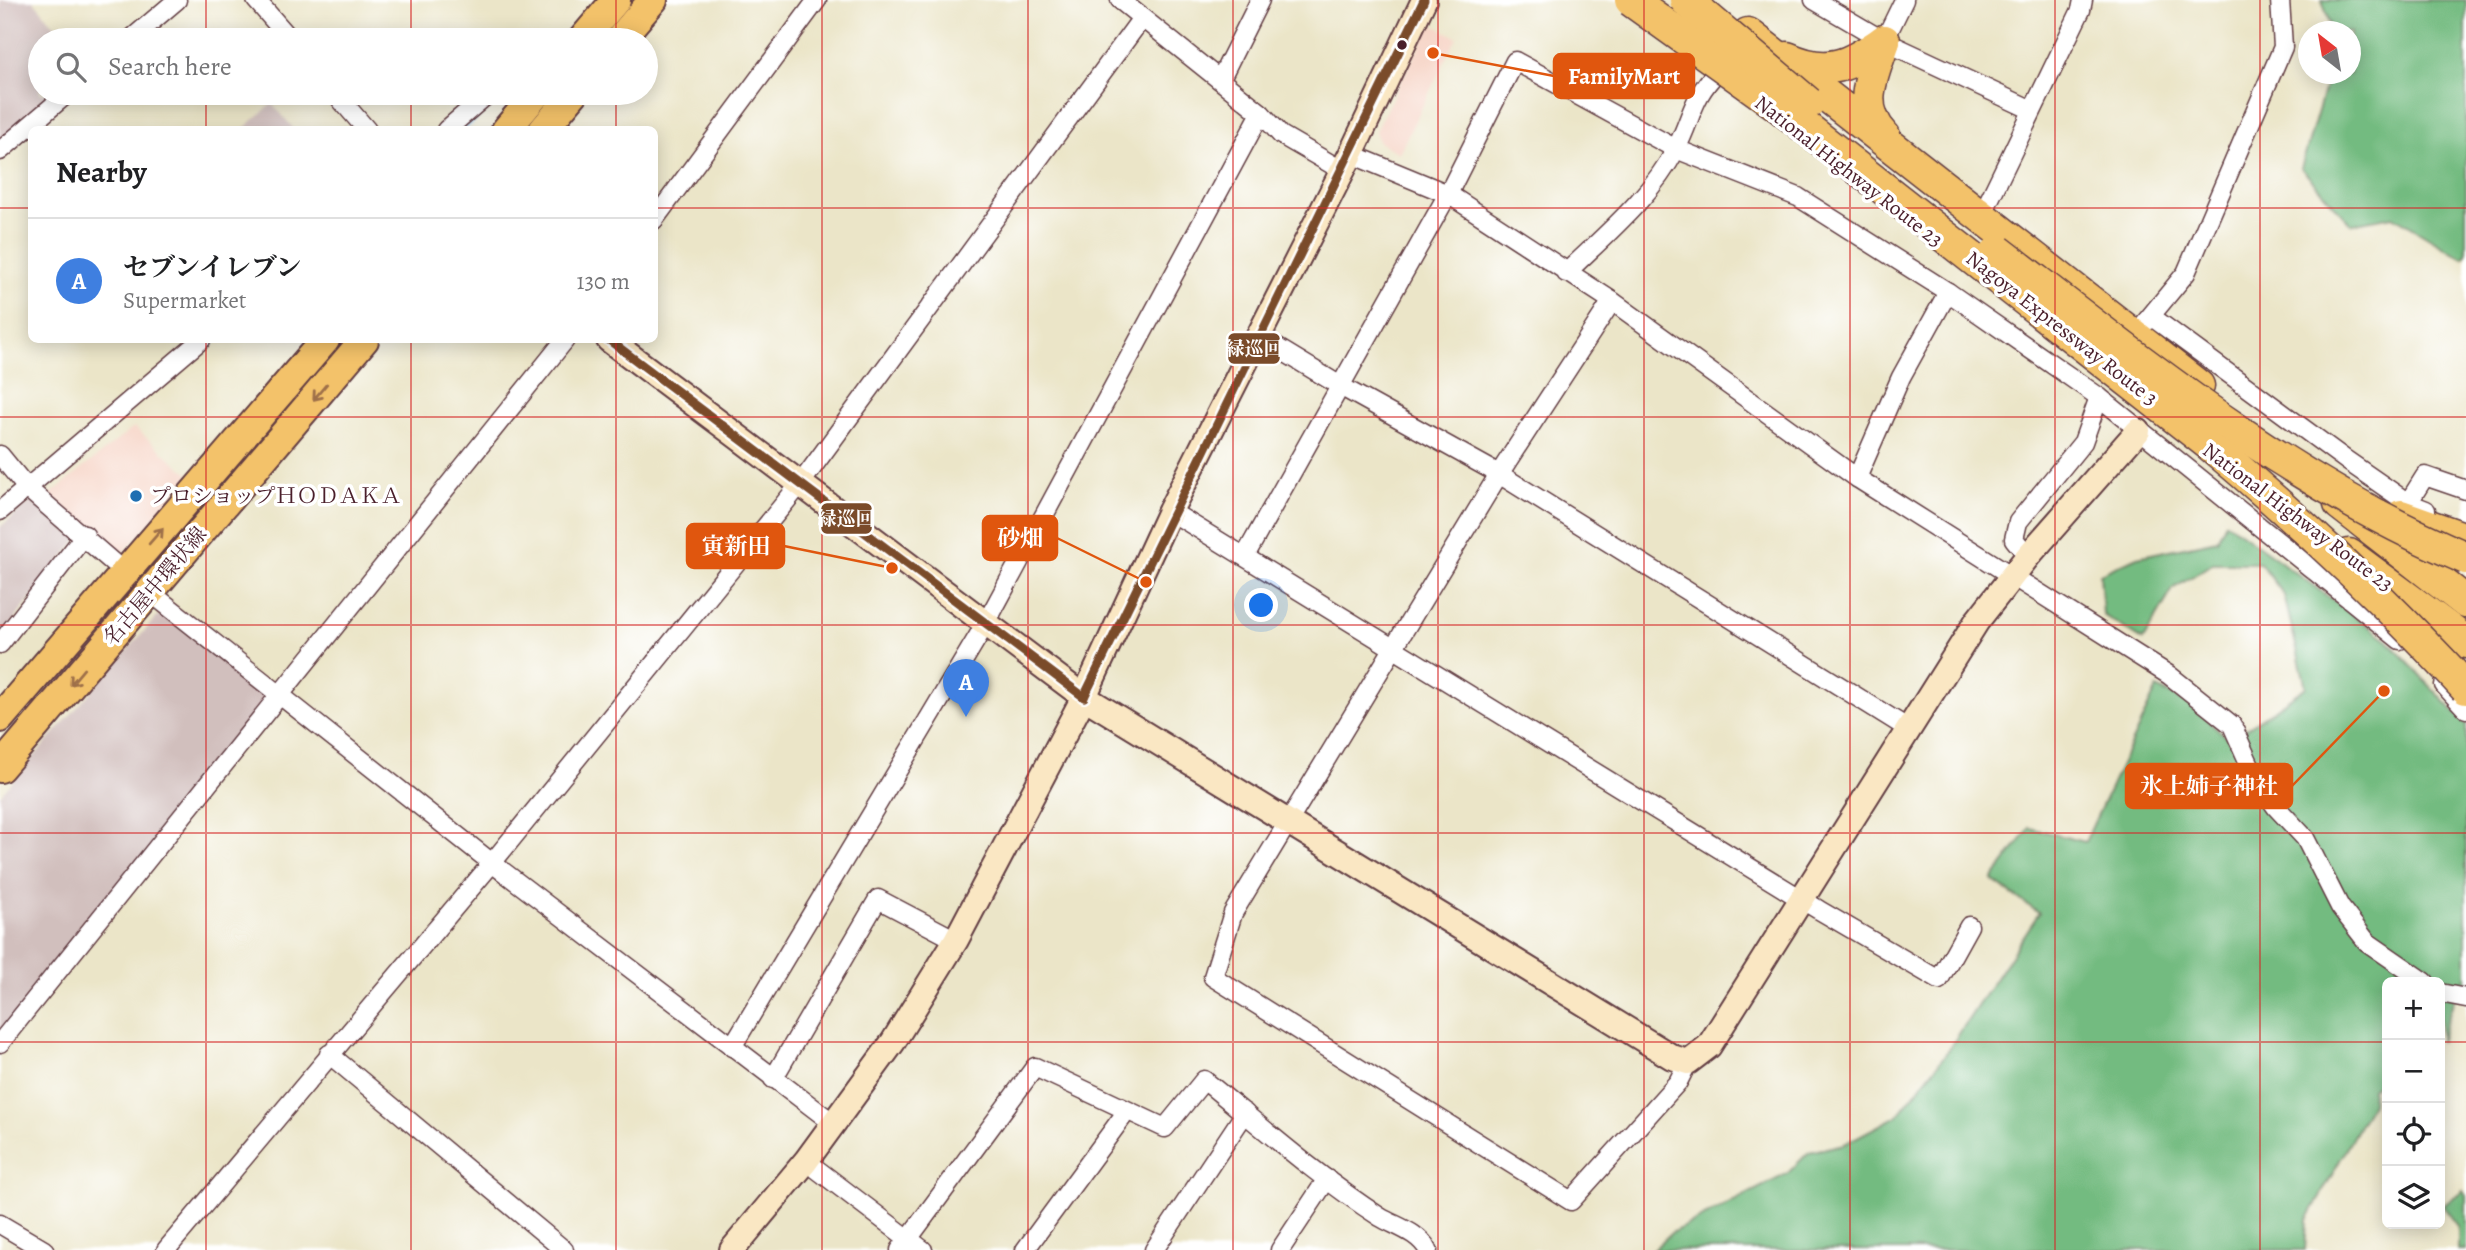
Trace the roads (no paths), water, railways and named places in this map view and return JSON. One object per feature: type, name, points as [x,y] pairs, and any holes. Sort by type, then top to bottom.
[{"type":"highway","name":"National Highway Route 23","points":[[1633,0],[2209,451],[2466,642]]},
{"type":"highway","name":"Nagoya Expressway Route 3","points":[[1633,0],[1776,104],[2209,444],[2278,503],[2431,650],[2466,688]]},
{"type":"highway","name":"Nagoya Expressway Route 3","points":[[1686,0],[1789,88],[2160,376],[2266,452],[2369,521],[2466,558]]},
{"type":"highway","name":"National Highway Route 23","points":[[1703,0],[1981,217],[2143,325],[2466,602]]},
{"type":"highway","points":[[1769,50],[1806,67],[1838,68],[1884,41]]},
{"type":"highway","points":[[1884,41],[1866,105],[1874,126],[1903,157]]},
{"type":"highway","points":[[2369,521],[2414,519],[2466,539]]},
{"type":"highway","points":[[2369,521],[2466,590]]},
{"type":"main road","points":[[592,28],[616,0]]},
{"type":"main road","points":[[629,28],[653,0]]},
{"type":"main road","points":[[509,126],[527,105]]},
{"type":"main road","points":[[546,126],[564,105]]},
{"type":"main road","name":"名古屋中環状線","points":[[0,718],[322,343]]},
{"type":"main road","name":"名古屋中環状線","points":[[0,768],[361,343]]},
{"type":"street","points":[[144,28],[177,0]]},
{"type":"street","points":[[256,0],[280,28]]},
{"type":"street","points":[[658,215],[817,0]]},
{"type":"street","points":[[1120,0],[1261,113],[1281,135],[1347,163],[1448,194],[1612,301],[1857,478],[2021,566],[2169,675],[2232,725],[2257,781],[2276,807],[2305,838],[2340,907],[2367,942],[2418,977]]},
{"type":"street","points":[[1220,80],[1260,0]]},
{"type":"street","points":[[732,1250],[806,1161],[894,1042],[956,940],[1084,697],[1170,511],[1347,163],[1424,0]]},
{"type":"street","points":[[1814,0],[1884,41],[2032,110]]},
{"type":"street","points":[[1884,41],[1904,0]]},
{"type":"street","points":[[1981,217],[2081,10],[2082,0]]},
{"type":"street","points":[[2280,0],[2283,47],[2186,273],[2143,325],[2408,503],[2466,524]]},
{"type":"street","points":[[166,1250],[492,863],[802,483],[1142,18]]},
{"type":"street","points":[[1245,556],[1448,194],[1515,61],[1676,149],[1798,197],[1948,292],[2099,397],[2138,431],[2359,604],[2412,650],[2466,709]]},
{"type":"street","points":[[1566,273],[1641,199],[1676,149],[1701,88],[1719,70]]},
{"type":"street","points":[[29,126],[54,105]]},
{"type":"street","points":[[345,105],[364,126]]},
{"type":"street","points":[[451,126],[475,105]]},
{"type":"street","points":[[732,1047],[986,624],[1261,113]]},
{"type":"street","points":[[0,150],[28,127]]},
{"type":"street","points":[[1857,478],[1901,377],[1948,292]]},
{"type":"street","points":[[1612,301],[1499,474],[1233,913],[1213,977],[1572,1201],[1678,1082],[1688,1062],[1709,1046],[1907,728],[1977,621],[2138,431]]},
{"type":"street","points":[[1258,336],[1342,387],[1499,474],[1907,728]]},
{"type":"street","points":[[0,510],[31,491],[198,343]]},
{"type":"street","points":[[0,1044],[563,343]]},
{"type":"street","points":[[613,343],[1084,697],[1672,1057],[1688,1062]]},
{"type":"street","points":[[2021,566],[2014,539],[2018,522],[2083,442],[2099,397]]},
{"type":"street","points":[[0,455],[31,491],[85,535],[124,572]]},
{"type":"street","points":[[2408,503],[2425,477],[2466,490]]},
{"type":"street","points":[[1170,511],[1394,646],[1800,899],[1939,980],[1969,926]]},
{"type":"street","points":[[0,644],[85,535]]},
{"type":"street","points":[[150,592],[492,863],[833,1123]]},
{"type":"street","points":[[773,1079],[878,899],[956,940]]},
{"type":"street","points":[[2445,994],[2466,998]]},
{"type":"street","points":[[329,1054],[564,1250]]},
{"type":"street","points":[[806,1161],[911,1246],[1035,1067],[1165,1128],[1205,1080],[1327,1179],[1382,1217],[1422,1239],[1428,1250]]},
{"type":"street","points":[[1025,1250],[1127,1111]]},
{"type":"street","points":[[1154,1250],[1245,1114]]},
{"type":"street","points":[[1280,1250],[1327,1179]]},
{"type":"street","points":[[0,1224],[44,1250]]},
{"type":"waterway","points":[[467,126],[490,105]]},
{"type":"waterway","points":[[205,348],[211,343]]},
{"type":"place","name":"FamilyMart","points":[[1433,53]]},
{"type":"place","name":"プロショップＨＯＤＡＫＡ","points":[[136,496]]},
{"type":"place","name":"寅新田","points":[[892,568]]},
{"type":"place","name":"砂畑","points":[[1146,582]]},
{"type":"place","name":"氷上姉子神社","points":[[2384,691]]},
{"type":"place","name":"セブンイレブン","points":[[966,717]]}]
